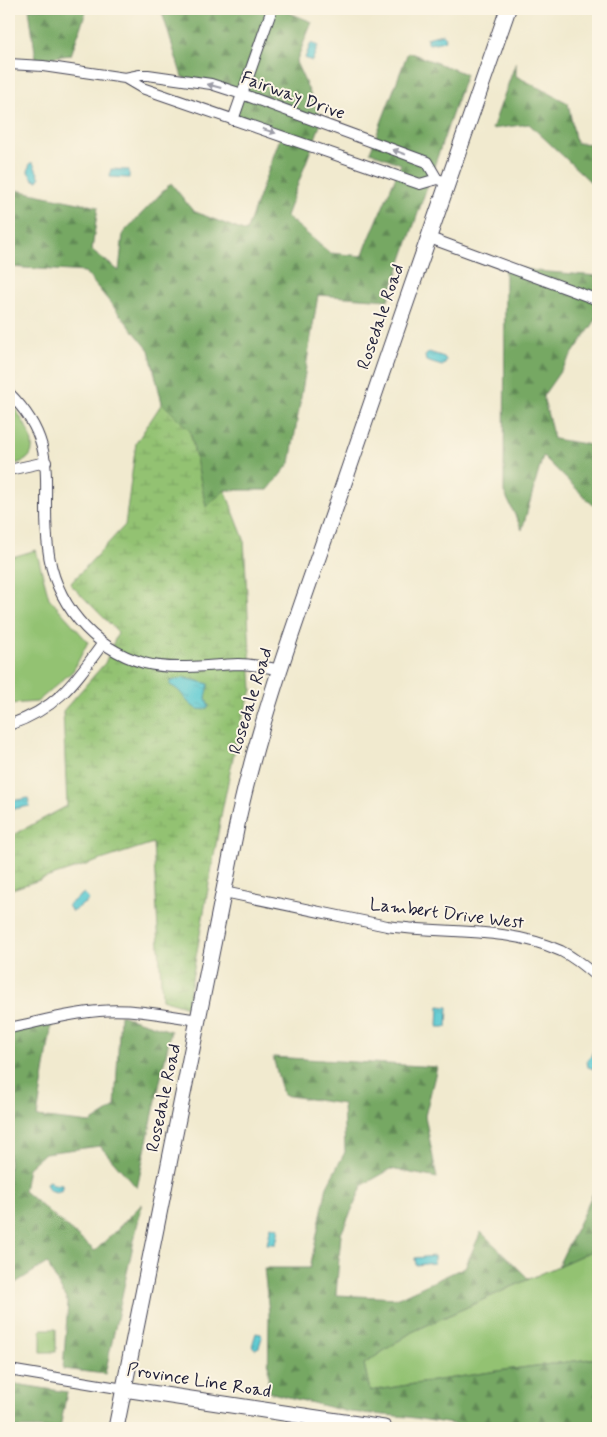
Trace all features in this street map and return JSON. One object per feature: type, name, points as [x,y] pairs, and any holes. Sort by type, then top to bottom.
[{"type":"street","points":[[233,120],[272,9]]},
{"type":"street","name":"Rosedale Road","points":[[116,1428],[250,766],[280,670],[428,238],[442,180],[508,9]]},
{"type":"street","name":"Fairway Drive","points":[[9,64],[43,66],[125,78],[140,75],[212,84],[427,162],[442,180],[420,184],[142,88],[125,78]]},
{"type":"street","points":[[428,238],[598,300]]},
{"type":"street","points":[[9,393],[28,416],[37,432],[46,462],[48,548],[51,566],[60,592],[74,616],[86,629],[102,643],[126,656],[159,666],[240,664],[280,670]]},
{"type":"street","points":[[9,470],[46,462]]},
{"type":"street","points":[[9,725],[40,712],[57,700],[78,678],[102,643]]},
{"type":"street","name":"Lambert Drive West","points":[[224,892],[387,926],[412,929],[465,930],[517,937],[562,952],[576,960],[598,978]]},
{"type":"street","points":[[9,1028],[100,1010],[139,1012],[198,1020]]},
{"type":"street","name":"Province Line Road","points":[[9,1370],[384,1428]]},
{"type":"green space","points":[[29,9],[87,9],[71,55],[36,59]]},
{"type":"green space","points":[[161,9],[280,9],[312,22],[296,62],[322,120],[286,216],[330,253],[362,256],[401,164],[370,152],[408,52],[466,74],[388,300],[318,295],[290,463],[268,490],[225,490],[206,508],[190,431],[162,403],[149,350],[85,272],[9,267],[9,186],[11,189],[98,207],[92,250],[119,271],[123,233],[171,183],[193,211],[246,232],[280,138],[230,118],[240,91],[182,77]]},
{"type":"green space","points":[[516,62],[516,76],[568,103],[576,143],[598,144],[598,189],[529,124],[492,129]]},
{"type":"green space","points":[[505,264],[536,271],[598,276],[598,317],[543,396],[554,439],[598,446],[598,510],[543,456],[522,530],[504,492]]},
{"type":"green space","points":[[9,400],[24,422],[32,448],[30,455],[24,461],[9,465]]},
{"type":"green space","points":[[162,403],[190,431],[206,507],[225,490],[244,539],[252,690],[240,724],[222,811],[187,1007],[162,999],[153,843],[9,890],[9,837],[67,806],[63,711],[105,663],[118,632],[70,584],[125,525],[136,443]]},
{"type":"green space","points":[[36,550],[49,598],[88,642],[73,671],[37,702],[9,704],[9,558]]},
{"type":"green space","points":[[120,1015],[171,1031],[137,1188],[100,1146],[45,1153],[28,1168],[24,1191],[95,1251],[142,1204],[105,1374],[63,1369],[68,1303],[47,1263],[9,1287],[9,1026],[53,1017],[37,1117],[90,1123],[115,1107]]},
{"type":"green space","points":[[273,1057],[437,1067],[425,1116],[437,1178],[391,1169],[363,1185],[341,1234],[336,1295],[398,1298],[465,1267],[481,1232],[529,1279],[412,1332],[364,1364],[370,1391],[497,1371],[598,1358],[598,1384],[596,1388],[598,1389],[598,1428],[478,1428],[408,1417],[349,1412],[268,1392],[269,1313],[264,1268],[310,1268],[327,1186],[345,1152],[343,1104],[283,1095]]},
{"type":"green space","points":[[598,1183],[598,1248],[558,1266]]},
{"type":"green space","points":[[598,1248],[598,1358],[497,1371],[370,1391],[364,1364],[412,1332]]},
{"type":"green space","points":[[41,1329],[56,1329],[56,1352],[41,1352]]},
{"type":"green space","points":[[9,1383],[67,1392],[60,1428],[9,1428]]},
{"type":"water","points":[[442,34],[446,37],[444,41],[427,43],[427,38]]},
{"type":"water","points":[[311,43],[318,46],[312,61],[305,58]]},
{"type":"water","points":[[30,163],[33,163],[40,178],[38,181],[34,180],[28,172]]},
{"type":"water","points":[[111,169],[129,170],[129,178],[110,177]]},
{"type":"water","points":[[429,352],[444,357],[446,360],[445,364],[442,366],[426,361],[425,356]]},
{"type":"water","points":[[185,678],[209,684],[206,698],[209,707],[200,709],[192,706],[179,691],[170,685],[170,681]]},
{"type":"water","points":[[28,798],[30,806],[13,809],[12,801]]},
{"type":"water","points":[[84,893],[89,900],[72,912],[68,905]]},
{"type":"water","points":[[439,1006],[448,1007],[447,1027],[438,1027]]},
{"type":"water","points":[[594,1049],[598,1050],[598,1062],[594,1069],[588,1067],[587,1061]]},
{"type":"water","points":[[49,1181],[53,1184],[62,1185],[62,1190],[57,1192],[49,1190],[46,1183]]},
{"type":"water","points":[[271,1226],[279,1228],[276,1244],[267,1244]]},
{"type":"water","points":[[434,1256],[434,1263],[416,1265],[415,1258]]},
{"type":"water","points":[[256,1333],[262,1337],[259,1347],[255,1349],[252,1346]]}]
